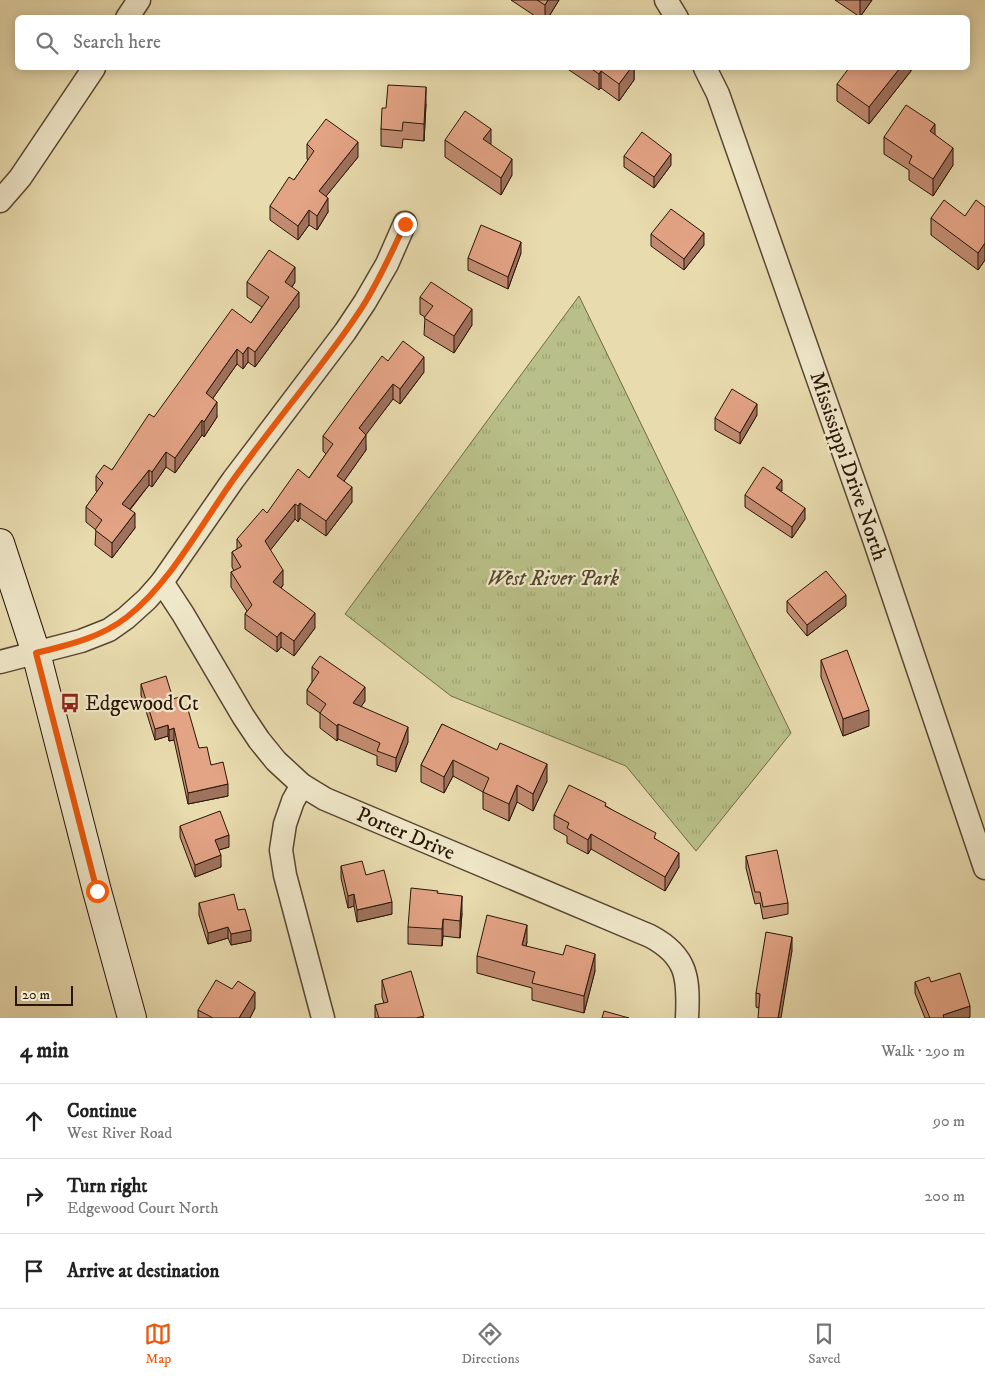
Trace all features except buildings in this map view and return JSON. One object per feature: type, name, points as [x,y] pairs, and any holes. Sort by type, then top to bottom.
[{"type":"main road","points":[[0,543],[36,653],[97,891],[132,1018]]},
{"type":"street","points":[[129,15],[139,0]]},
{"type":"street","points":[[666,0],[675,15]]},
{"type":"street","points":[[0,201],[20,178],[93,70]]},
{"type":"street","name":"Mississippi Drive North","points":[[706,70],[718,94],[810,352],[985,868]]},
{"type":"street","points":[[0,662],[81,641],[109,630],[147,599],[162,582],[233,480],[345,332],[387,264],[405,224]]},
{"type":"street","name":"Porter Drive","points":[[162,582],[243,716],[276,761],[302,785],[325,799],[664,943],[676,957],[687,978],[687,1018]]},
{"type":"street","points":[[302,785],[284,824],[281,850],[285,875],[323,1018]]},
{"type":"green space","name":"West River Park","points":[[579,296],[791,733],[696,851],[626,766],[451,696],[345,614]]},
{"type":"place","name":"Edgewood Ct","points":[[70,703]]},
{"type":"route","points":[[97,891],[36,653],[81,641],[109,630],[147,599],[162,582],[233,480],[345,332],[387,264],[405,224]]}]
